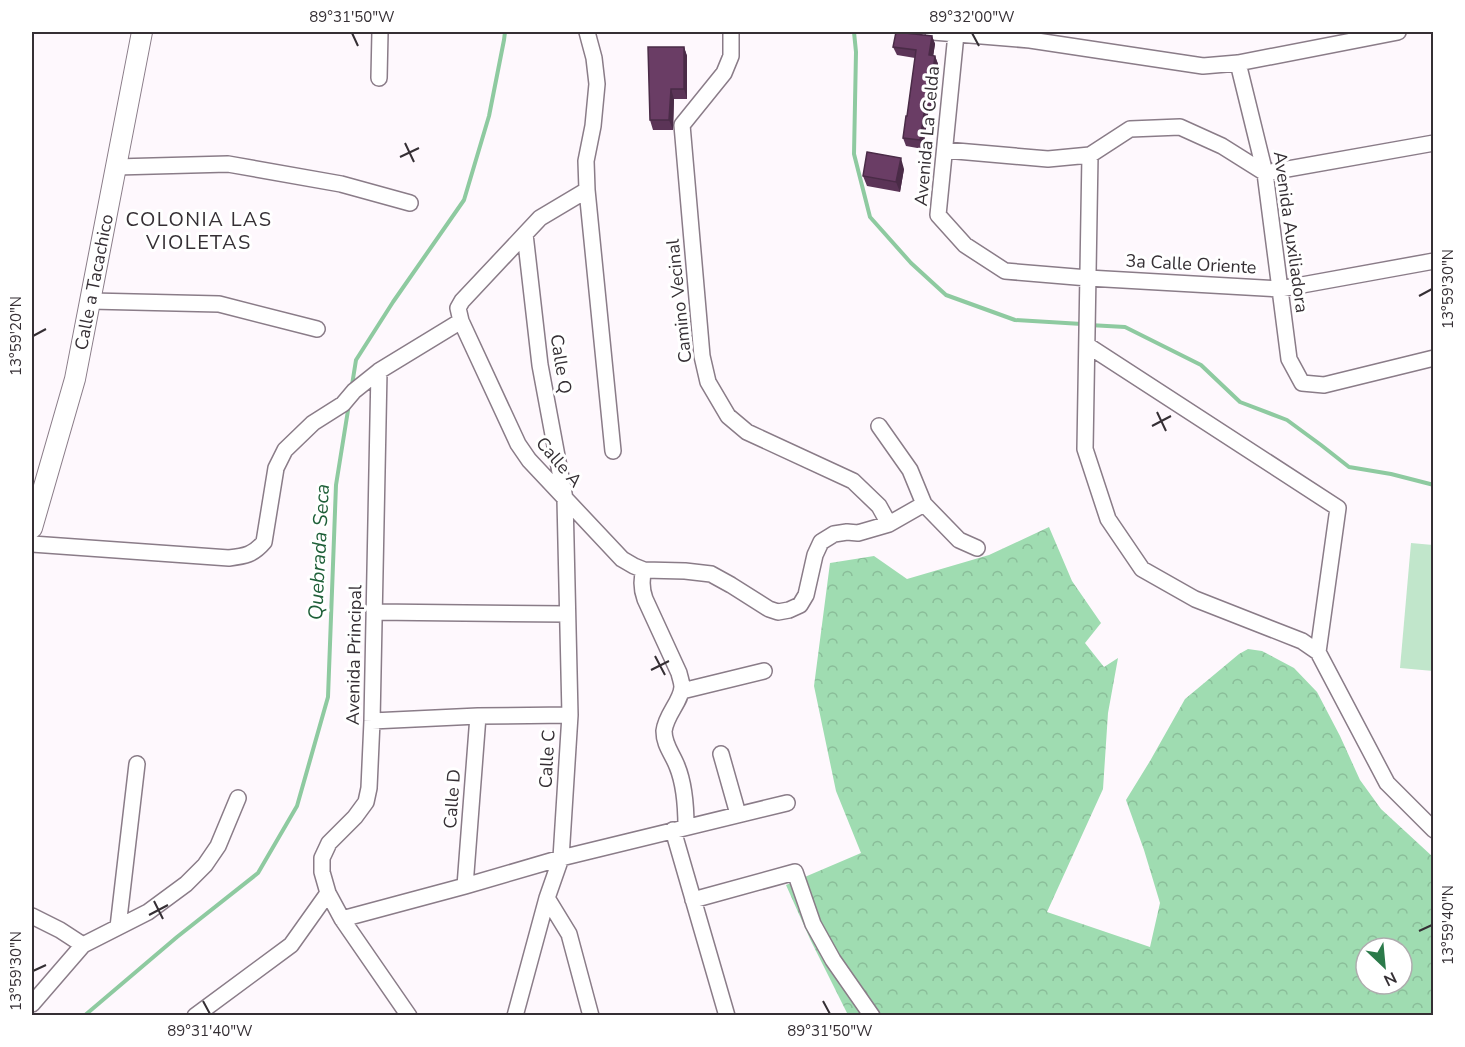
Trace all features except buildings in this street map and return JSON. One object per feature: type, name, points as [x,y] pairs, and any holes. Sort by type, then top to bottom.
[{"type":"main road","name":"Calle a Tacachico","points":[[32,528],[75,379],[142,32]]},
{"type":"street","points":[[379,78],[380,32]]},
{"type":"street","points":[[587,32],[594,58],[597,84],[593,126],[586,161],[587,190],[613,451]]},
{"type":"street","name":"Camino Vecinal","points":[[731,32],[731,56],[724,74],[681,125],[702,356],[708,382],[728,416],[747,432],[853,481],[879,506],[889,524]]},
{"type":"street","points":[[933,32],[1031,36],[1203,66],[1238,63],[1398,32]]},
{"type":"street","name":"Avenida La Celda","points":[[956,34],[938,215],[965,245],[1005,270],[1088,278]]},
{"type":"street","name":"Avenida Auxiliadora","points":[[1238,63],[1265,173],[1289,359],[1302,383],[1324,386],[1434,357]]},
{"type":"street","points":[[945,150],[1048,159],[1090,155],[1130,129],[1180,127],[1222,146],[1265,173],[1434,143]]},
{"type":"street","points":[[1090,155],[1085,449],[1108,519],[1142,569],[1195,599],[1302,641],[1318,652],[1387,783],[1434,830]]},
{"type":"street","points":[[116,167],[228,164],[341,184],[410,203]]},
{"type":"street","points":[[32,544],[229,558],[245,556],[257,550],[264,542],[276,468],[285,450],[313,423],[343,404],[354,391],[379,371],[461,321],[458,308],[462,301],[540,218],[587,190]]},
{"type":"street","name":"Calle Q","points":[[525,234],[540,365],[565,499]]},
{"type":"street","name":"3a Calle Oriente","points":[[1088,278],[1280,289],[1434,261]]},
{"type":"street","points":[[91,301],[219,304],[317,329]]},
{"type":"street","name":"Calle A","points":[[461,321],[518,444],[529,460],[622,559],[644,570]]},
{"type":"street","points":[[1087,345],[1338,508],[1318,652]]},
{"type":"street","name":"Avenida Principal","points":[[379,371],[369,788],[366,802],[356,817],[330,843],[322,858],[322,872],[328,893],[342,919],[409,1016]]},
{"type":"street","points":[[879,426],[909,470],[924,504],[959,540],[977,548]]},
{"type":"street","name":"Calle C","points":[[515,1016],[547,898],[561,858],[570,715],[565,499]]},
{"type":"street","points":[[727,1016],[693,900],[679,828],[686,805],[678,766],[665,742],[666,723],[682,691],[682,684],[642,590],[641,580],[644,570],[711,574],[769,609],[778,612],[789,610],[800,605],[806,595],[815,555],[821,542],[834,534],[858,533],[889,524],[924,504]]},
{"type":"street","points":[[374,612],[567,614]]},
{"type":"street","points":[[682,691],[764,670]]},
{"type":"street","points":[[372,721],[570,715]]},
{"type":"street","name":"Calle D","points":[[465,886],[478,716]]},
{"type":"street","points":[[721,754],[738,814]]},
{"type":"street","points":[[118,927],[136,764]]},
{"type":"street","points":[[32,1004],[83,945],[148,912],[186,884],[205,865],[218,846],[238,798]]},
{"type":"street","points":[[342,919],[561,858],[787,803]]},
{"type":"street","points":[[693,900],[795,872],[813,924],[833,960],[872,1016]]},
{"type":"street","points":[[195,1016],[291,945],[328,893]]},
{"type":"street","points":[[547,898],[569,934],[591,1016]]},
{"type":"street","points":[[32,916],[83,945]]},
{"type":"green space","points":[[1049,527],[1072,581],[1101,623],[1085,643],[1104,667],[1118,658],[1108,713],[1103,789],[1047,912],[1150,947],[1160,903],[1126,800],[1185,699],[1239,654],[1248,649],[1262,651],[1294,668],[1317,692],[1360,780],[1381,809],[1433,857],[1433,1015],[848,1015],[786,885],[861,853],[836,791],[814,686],[830,563],[874,556],[907,579],[989,555]]},
{"type":"green space","points":[[1411,543],[1433,545],[1433,671],[1400,668]]},
{"type":"waterway","name":"Quebrada Seca","points":[[352,385],[356,360],[464,200],[489,116],[505,32]]},
{"type":"waterway","name":"Quebrada Seca","points":[[854,32],[856,52],[854,154],[870,217],[911,263],[946,295],[1015,320],[1082,324]]},
{"type":"waterway","name":"Quebrada Seca","points":[[1089,325],[1125,327],[1201,365],[1240,402],[1287,420],[1349,467],[1391,474],[1434,485]]},
{"type":"waterway","name":"Quebrada Seca","points":[[84,1016],[177,937],[258,873],[297,806],[328,697],[336,485],[349,404]]},
{"type":"district","name":"COLONIA LAS VIOLETAS","points":[[199,230]]}]
